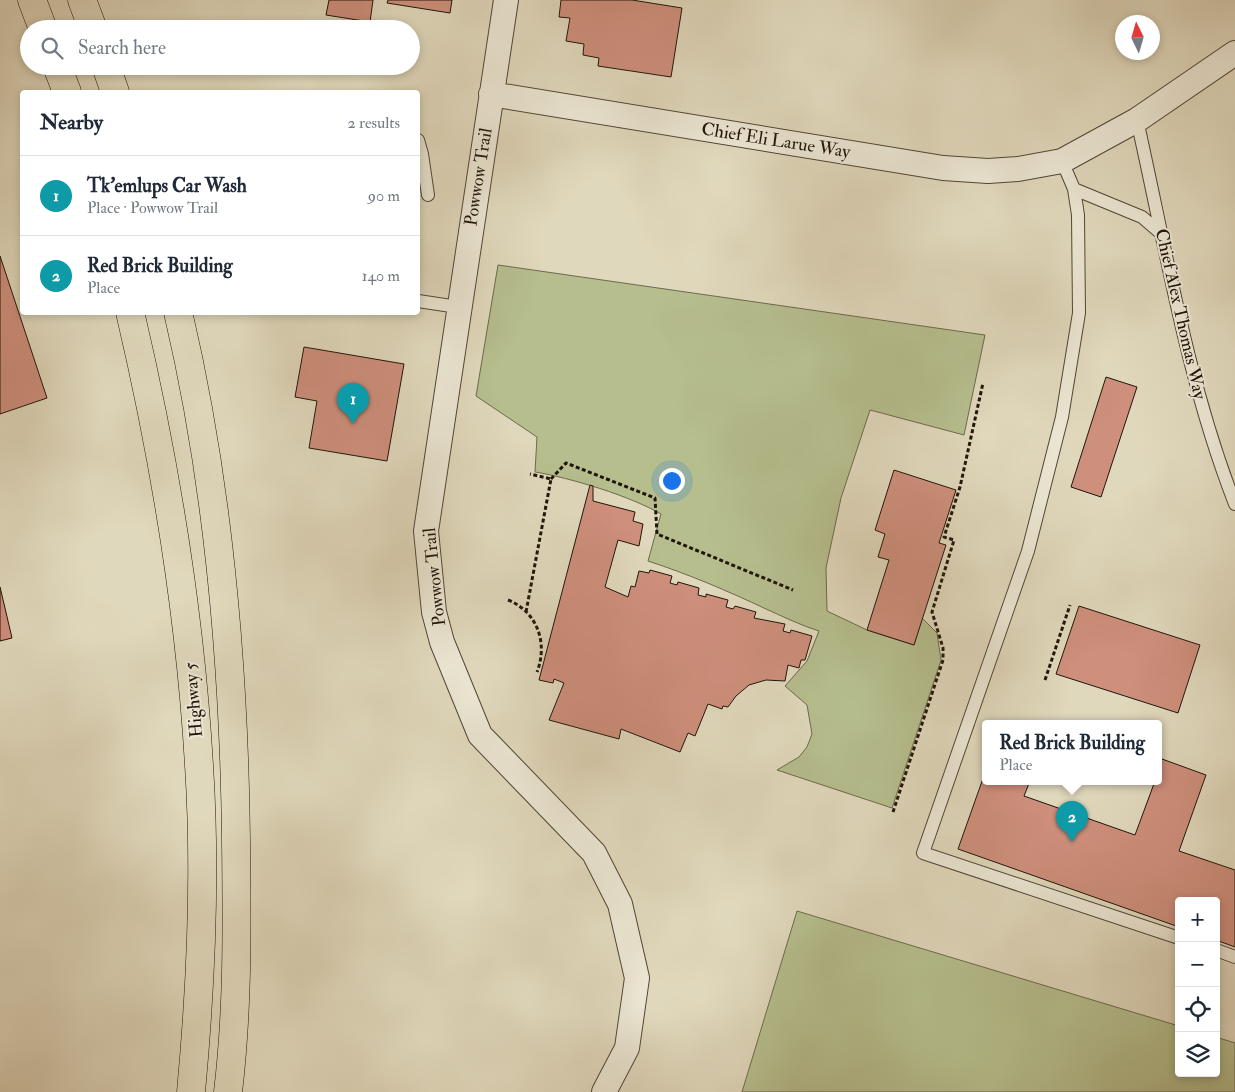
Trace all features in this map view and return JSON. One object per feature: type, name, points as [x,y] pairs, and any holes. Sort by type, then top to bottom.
[{"type":"highway","points":[[82,0],[90,20]]},
{"type":"highway","points":[[60,75],[66,90]]},
{"type":"highway","points":[[109,75],[114,90]]},
{"type":"highway","name":"Highway 5","points":[[131,315],[166,482],[184,610],[199,766],[202,915],[191,1092]]},
{"type":"highway","name":"Highway 5","points":[[179,315],[190,361],[210,476],[225,599],[235,763],[237,924],[232,1056],[228,1092]]},
{"type":"street","name":"Powwow Trail","points":[[506,0],[458,308],[426,531],[434,612],[442,642],[480,735],[594,853],[620,904],[637,978],[627,1048],[604,1092]]},
{"type":"street","points":[[1062,161],[1137,120],[1235,53]]},
{"type":"street","name":"Chief Eli Larue Way","points":[[491,94],[943,168],[988,171],[1018,169],[1062,161]]},
{"type":"lane","name":"Chief Alex Thomas Way","points":[[1137,120],[1187,346],[1206,419],[1235,504]]},
{"type":"lane","points":[[420,147],[428,196]]},
{"type":"lane","points":[[1062,161],[1074,189],[1078,215],[1079,313],[1062,417],[1028,551],[923,853],[1175,937]]},
{"type":"lane","points":[[1074,189],[1142,217],[1163,235]]},
{"type":"lane","points":[[420,300],[458,308]]},
{"type":"lane","points":[[1220,951],[1235,956]]},
{"type":"path","points":[[893,812],[943,660],[943,648],[935,628],[932,612],[954,540],[944,537],[960,487],[982,383]]},
{"type":"path","points":[[526,612],[551,479],[566,464],[655,498],[657,534],[793,590]]},
{"type":"path","points":[[530,474],[551,479]]},
{"type":"path","points":[[508,600],[526,612],[536,624],[540,638],[542,660],[537,672]]},
{"type":"path","points":[[1045,680],[1070,605]]},
{"type":"green space","points":[[498,265],[985,335],[964,435],[870,410],[841,498],[826,568],[827,611],[867,630],[914,645],[922,618],[937,633],[941,660],[892,808],[777,770],[799,757],[807,747],[812,734],[807,705],[785,686],[807,661],[819,631],[792,621],[708,583],[648,561],[661,514],[600,488],[535,472],[537,437],[476,396]]},
{"type":"green space","points":[[797,911],[1175,1025],[1175,1077],[1220,1077],[1220,1038],[1235,1043],[1235,1092],[742,1092]]},
{"type":"building","points":[[329,0],[373,0],[370,20],[326,15]]},
{"type":"building","points":[[388,0],[452,0],[450,13],[387,3]]},
{"type":"building","points":[[561,0],[632,0],[682,8],[671,77],[598,66],[599,58],[583,55],[584,44],[566,41],[570,18],[559,17]]},
{"type":"building","points":[[0,256],[47,398],[0,414]]},
{"type":"building","points":[[304,347],[404,364],[387,461],[309,448],[317,401],[295,397]]},
{"type":"building","points":[[1106,377],[1137,387],[1101,497],[1071,487]]},
{"type":"building","points":[[894,470],[956,490],[939,543],[946,545],[914,645],[867,630],[889,560],[878,557],[885,534],[875,530]]},
{"type":"building","points":[[590,485],[593,486],[593,501],[635,512],[633,521],[643,524],[639,546],[618,540],[605,587],[628,597],[631,586],[635,587],[639,571],[649,573],[650,570],[672,576],[670,583],[677,585],[678,582],[699,588],[698,595],[706,597],[706,594],[728,600],[726,607],[733,609],[735,606],[756,612],[754,618],[785,624],[783,631],[790,633],[791,630],[812,636],[805,660],[801,660],[799,668],[788,665],[785,681],[766,680],[749,685],[736,696],[728,707],[723,706],[722,709],[708,704],[695,736],[688,733],[680,752],[621,729],[619,739],[549,720],[564,683],[554,679],[553,683],[539,680]]},
{"type":"building","points":[[0,587],[12,638],[0,641]]},
{"type":"building","points":[[1079,606],[1200,645],[1178,713],[1056,674]]},
{"type":"building","points":[[1162,759],[1206,775],[1179,851],[1235,870],[1235,947],[1220,941],[1220,897],[1175,897],[1175,926],[958,849],[982,781],[982,785],[1028,785],[1024,796],[1135,835],[1154,785],[1162,785]]},
{"type":"place","name":"Tk'emlups Car Wash","points":[[353,424]]},
{"type":"place","name":"Red Brick Building","points":[[1072,842]]}]
